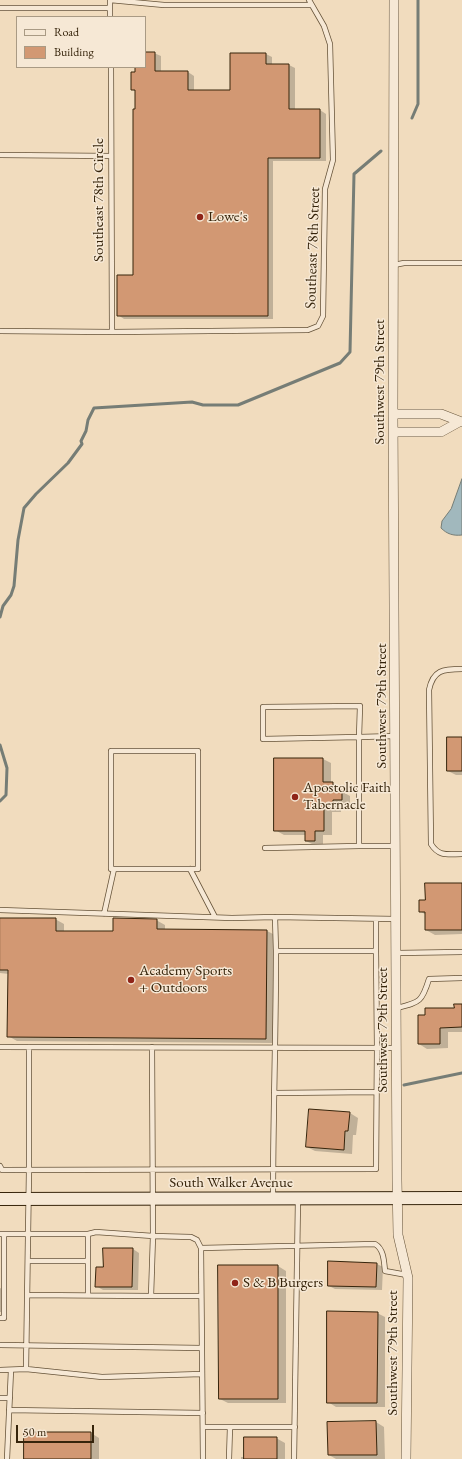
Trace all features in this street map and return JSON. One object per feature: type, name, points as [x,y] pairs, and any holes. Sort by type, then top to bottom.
[{"type":"main road","name":"South Walker Avenue","points":[[0,1199],[462,1198]]},
{"type":"street","name":"Southwest 79th Street","points":[[394,0],[394,432],[398,1235],[407,1274],[406,1459]]},
{"type":"street","points":[[394,414],[441,414],[461,422]]},
{"type":"street","points":[[394,432],[441,432],[461,422]]},
{"type":"lane","points":[[110,16],[110,0],[164,5],[310,2]]},
{"type":"lane","name":"Southeast 78th Street","points":[[0,331],[112,332],[308,330],[318,326],[323,316],[325,189],[333,160],[330,44],[324,26],[310,2]]},
{"type":"lane","points":[[0,8],[110,8]]},
{"type":"lane","name":"Southeast 78th Circle","points":[[110,68],[112,332]]},
{"type":"lane","points":[[0,155],[111,156]]},
{"type":"lane","points":[[394,266],[404,263],[462,263]]},
{"type":"lane","points":[[462,669],[448,669],[435,674],[431,679],[429,690],[430,844],[435,851],[441,854],[462,854]]},
{"type":"lane","points":[[359,846],[359,737],[360,706],[263,707],[263,739],[359,737],[396,736]]},
{"type":"lane","points":[[111,751],[198,751],[198,869],[190,869],[111,869],[111,751]]},
{"type":"lane","points":[[265,848],[396,846]]},
{"type":"lane","points":[[104,914],[114,869]]},
{"type":"lane","points":[[190,869],[215,917]]},
{"type":"lane","points":[[0,910],[215,917],[396,919]]},
{"type":"lane","points":[[273,1199],[276,1048],[276,917]]},
{"type":"lane","points":[[0,1166],[2,1170],[376,1169],[376,919]]},
{"type":"lane","points":[[276,951],[376,951]]},
{"type":"lane","points":[[397,953],[462,952]]},
{"type":"lane","points":[[397,1008],[416,1003],[424,996],[429,979],[462,978]]},
{"type":"lane","points":[[0,1046],[397,1048]]},
{"type":"lane","points":[[26,1369],[28,1295],[29,1047]]},
{"type":"lane","points":[[151,1296],[153,1236],[152,1047]]},
{"type":"lane","points":[[274,1093],[376,1092]]},
{"type":"lane","points":[[294,1459],[298,1199]]},
{"type":"lane","points":[[0,1318],[4,1318],[2,1234],[88,1234],[96,1232],[191,1237],[197,1240],[201,1248],[203,1459]]},
{"type":"lane","points":[[88,1234],[88,1295]]},
{"type":"lane","points":[[201,1248],[376,1244],[379,1246],[382,1253],[385,1271],[407,1274]]},
{"type":"lane","points":[[28,1261],[88,1261]]},
{"type":"lane","points":[[28,1295],[201,1296]]},
{"type":"lane","points":[[0,1345],[202,1348]]},
{"type":"lane","points":[[0,1370],[26,1369],[102,1377],[202,1374]]},
{"type":"lane","points":[[7,1459],[11,1370]]},
{"type":"lane","points":[[0,1398],[10,1398]]},
{"type":"lane","points":[[9,1410],[202,1413]]},
{"type":"lane","points":[[203,1427],[295,1427]]},
{"type":"lane","points":[[229,1459],[230,1427]]},
{"type":"water","points":[[462,479],[462,535],[453,535],[441,528],[442,521],[451,509]]},
{"type":"building","name":"Lowe's","points":[[146,52],[155,52],[155,71],[188,71],[188,90],[230,90],[230,53],[266,53],[266,64],[289,64],[289,109],[320,109],[320,158],[268,158],[268,316],[117,316],[117,275],[133,275],[133,109],[135,109],[135,90],[131,90],[131,72],[135,72],[135,68],[146,68]]},
{"type":"building","points":[[447,737],[462,737],[462,771],[447,771]]},
{"type":"building","points":[[274,758],[323,758],[323,782],[333,782],[333,790],[342,790],[342,800],[333,800],[333,807],[324,807],[324,831],[315,831],[315,841],[305,841],[305,831],[274,831]]},
{"type":"building","points":[[425,883],[462,883],[462,930],[425,930],[425,912],[419,912],[419,900],[425,900]]},
{"type":"building","points":[[0,918],[56,918],[56,931],[113,931],[113,918],[157,919],[157,929],[267,930],[266,1039],[7,1037],[8,970],[0,970]]},
{"type":"building","points":[[454,1004],[462,1004],[462,1027],[440,1028],[440,1044],[418,1044],[418,1015],[425,1015],[425,1008],[454,1008]]},
{"type":"building","points":[[309,1109],[350,1112],[348,1131],[345,1131],[344,1150],[306,1147]]},
{"type":"building","points":[[103,1248],[133,1248],[132,1287],[95,1287],[96,1267],[103,1267]]},
{"type":"building","points":[[328,1261],[377,1263],[376,1287],[328,1286]]},
{"type":"building","points":[[218,1265],[278,1265],[278,1399],[219,1399]]},
{"type":"building","points":[[327,1311],[378,1312],[377,1403],[327,1403]]},
{"type":"building","points":[[376,1421],[377,1455],[328,1455],[327,1422]]},
{"type":"building","points":[[24,1432],[91,1432],[91,1459],[24,1459]]},
{"type":"building","points":[[244,1437],[277,1437],[277,1459],[244,1459]]},
{"type":"waterway","points":[[412,118],[418,104],[418,0]]},
{"type":"waterway","points":[[0,617],[3,606],[11,595],[14,586],[18,540],[24,508],[36,494],[68,463],[82,444],[81,441],[94,408],[192,402],[203,405],[238,405],[340,363],[350,352],[354,174],[381,151]]},
{"type":"waterway","points":[[0,745],[7,768],[6,795],[0,801]]},
{"type":"waterway","points":[[404,1085],[462,1073]]},
{"type":"place","name":"Lowe's","points":[[200,217]]},
{"type":"place","name":"Apostolic Faith Tabernacle","points":[[295,797]]},
{"type":"place","name":"Academy Sports + Outdoors","points":[[131,980]]},
{"type":"place","name":"S & B Burgers","points":[[235,1283]]}]
